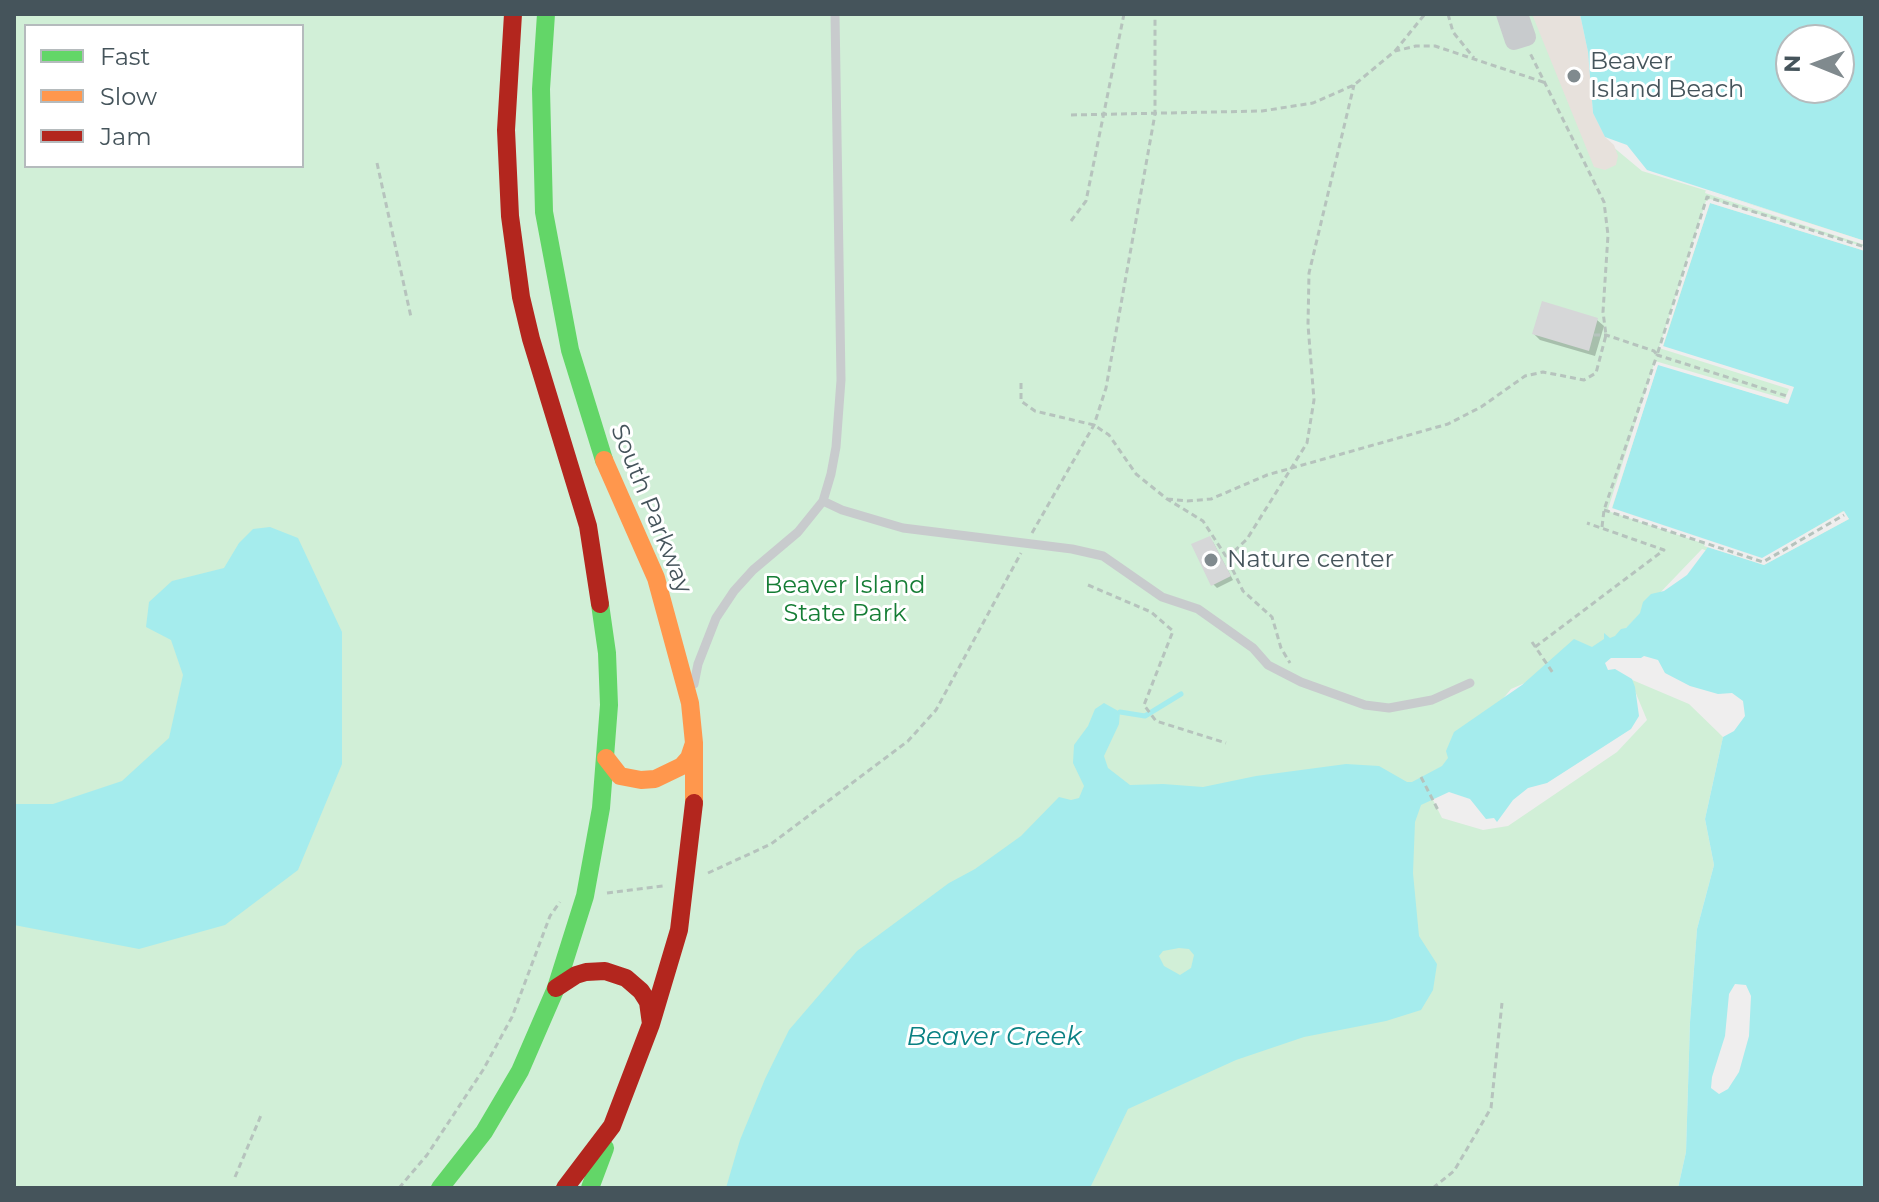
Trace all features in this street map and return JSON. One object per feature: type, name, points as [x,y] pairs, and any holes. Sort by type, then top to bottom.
[{"type":"street","points":[[440,1188],[484,1132],[520,1071],[556,988],[585,896],[601,808],[606,758],[609,705],[607,653],[588,526],[531,339],[521,297],[510,216],[506,130],[513,14]]},
{"type":"street","name":"South Parkway","points":[[546,14],[541,89],[544,212],[557,289],[585,404],[600,451],[656,578],[690,703],[694,743],[694,813],[679,930],[651,1024],[612,1126],[565,1188]]},
{"type":"street","points":[[1505,14],[1514,41],[1527,37],[1519,14]]},
{"type":"street","points":[[606,758],[620,776],[655,779],[682,766],[689,758],[694,743]]},
{"type":"street","points":[[556,988],[586,972],[605,971],[626,978],[648,1002],[651,1024]]},
{"type":"street","points":[[590,1188],[612,1126]]},
{"type":"lane","points":[[690,703],[698,664],[716,618],[753,570],[798,532],[823,501],[836,447],[841,380],[835,14]]},
{"type":"lane","points":[[823,501],[842,510],[903,528],[1072,549],[1103,556],[1162,597],[1198,609],[1253,648],[1268,665],[1301,682],[1365,705],[1389,708],[1432,700],[1470,683]]},
{"type":"path","points":[[1071,221],[1086,201],[1124,14]]},
{"type":"path","points":[[399,1188],[427,1155],[483,1070],[512,1017],[558,902],[686,883],[771,844],[908,741],[936,710],[1094,425],[1106,388],[1155,114],[1155,14]]},
{"type":"path","points":[[1071,115],[1262,111],[1313,103],[1354,85],[1395,51],[1425,14]]},
{"type":"path","points":[[1448,14],[1453,32],[1474,58]]},
{"type":"path","points":[[1167,499],[1211,499],[1267,475],[1448,424],[1481,407],[1525,376],[1543,372],[1584,380],[1596,373],[1606,335],[1603,312],[1608,235],[1604,202],[1522,39]]},
{"type":"path","points":[[1395,51],[1435,46],[1546,83]]},
{"type":"path","points":[[1227,558],[1247,539],[1307,443],[1314,400],[1308,325],[1309,273],[1354,85]]},
{"type":"path","points":[[377,163],[411,317]]},
{"type":"path","points":[[1602,527],[1604,510],[1707,197],[1865,247]]},
{"type":"path","points":[[1594,335],[1606,335],[1654,351],[1657,355],[1787,396]]},
{"type":"path","points":[[1021,383],[1021,401],[1035,411],[1094,425],[1109,435],[1136,474],[1167,499],[1203,521],[1227,558],[1243,591],[1272,617],[1281,648],[1301,682]]},
{"type":"path","points":[[1604,510],[1763,562],[1844,515]]},
{"type":"path","points":[[1553,673],[1533,645],[1664,550],[1587,523]]},
{"type":"path","points":[[1088,585],[1151,612],[1173,631],[1144,705],[1156,721],[1226,743]]},
{"type":"path","points":[[1421,777],[1438,810]]},
{"type":"path","points":[[1433,1188],[1454,1171],[1491,1108],[1502,1003]]},
{"type":"path","points":[[235,1177],[262,1113]]},
{"type":"green space","name":"Beaver Island State Park","points":[[14,14],[1548,14],[1588,126],[1642,171],[1865,239],[1865,501],[1853,523],[1762,570],[1702,549],[1608,647],[1511,689],[1428,790],[1442,818],[1483,830],[1508,826],[1617,752],[1647,720],[1630,679],[1689,704],[1723,737],[1705,819],[1714,865],[1697,929],[1690,1022],[1686,1152],[1678,1188],[14,1188]]},
{"type":"sand","name":"Beaver Island Beach","points":[[1532,14],[1580,14],[1588,52],[1593,113],[1605,137],[1614,145],[1618,156],[1616,165],[1605,170],[1594,167]]},
{"type":"water","points":[[1580,14],[1865,14],[1865,241],[1647,170],[1627,145],[1605,137],[1593,113],[1588,52]]},
{"type":"water","name":"Beaver Creek","points":[[1710,203],[1865,251],[1865,1188],[1678,1188],[1686,1152],[1690,1022],[1697,929],[1714,865],[1705,819],[1723,737],[1734,731],[1745,716],[1743,701],[1732,693],[1718,694],[1690,686],[1665,673],[1658,660],[1644,656],[1611,658],[1605,663],[1608,670],[1615,669],[1632,679],[1639,716],[1631,729],[1547,783],[1528,788],[1513,800],[1497,822],[1494,818],[1486,819],[1470,799],[1449,792],[1421,805],[1415,822],[1413,873],[1419,936],[1437,964],[1433,990],[1421,1010],[1386,1021],[1304,1037],[1236,1060],[1128,1109],[1090,1188],[726,1188],[740,1140],[789,1030],[857,951],[949,883],[975,869],[1021,836],[1059,797],[1079,798],[1084,786],[1073,763],[1074,745],[1088,726],[1095,709],[1104,703],[1120,712],[1119,724],[1104,756],[1108,768],[1130,785],[1203,787],[1256,776],[1346,764],[1379,766],[1412,782],[1442,766],[1448,758],[1446,751],[1454,732],[1522,685],[1574,639],[1592,647],[1604,639],[1604,633],[1610,638],[1626,628],[1651,594],[1664,591],[1687,575],[1708,547],[1764,565],[1849,519],[1843,511],[1762,559],[1612,509],[1658,364],[1787,404],[1793,387],[1663,347]],"holes":[[[1189,949],[1194,955],[1191,968],[1180,975],[1164,966],[1159,956],[1163,951]],[[1735,984],[1746,985],[1751,996],[1749,1036],[1739,1072],[1728,1089],[1719,1094],[1711,1088],[1712,1077],[1725,1036],[1729,994]]]},
{"type":"water","points":[[270,527],[298,538],[342,632],[342,764],[298,870],[225,925],[139,949],[14,925],[14,804],[53,804],[122,781],[169,738],[183,675],[171,640],[146,627],[149,602],[172,581],[224,568],[239,543],[253,529]]},
{"type":"pier","points":[[1706,190],[1865,241],[1865,245],[1705,193]]},
{"type":"pier","points":[[1710,199],[1865,247],[1865,251],[1710,203],[1663,346],[1794,387],[1788,404],[1658,365],[1612,508],[1762,558],[1844,511],[1849,519],[1764,565],[1608,509],[1655,361],[1785,399],[1789,389],[1659,348],[1706,201]]},
{"type":"building","points":[[1542,301],[1598,318],[1589,351],[1532,334]]},
{"type":"building","name":"Nature center","points":[[1210,536],[1231,576],[1211,586],[1191,544]]},
{"type":"waterway","points":[[1120,712],[1145,716],[1181,694]]},
{"type":"traffic: fast","points":[[546,14],[541,89],[544,212],[570,350],[604,460]]},
{"type":"traffic: fast","points":[[440,1188],[484,1132],[520,1071],[556,988],[585,896],[601,808],[609,705],[607,653],[600,604]]},
{"type":"traffic: fast","points":[[590,1188],[605,1148]]},
{"type":"traffic: slow","points":[[604,460],[656,578],[690,703],[694,803]]},
{"type":"traffic: slow","points":[[606,758],[620,776],[655,779],[682,766],[689,758],[694,743]]},
{"type":"traffic: jam","points":[[513,14],[506,130],[510,216],[521,297],[588,526],[600,604]]},
{"type":"traffic: jam","points":[[565,1188],[612,1126],[651,1024],[679,930],[694,803]]},
{"type":"traffic: jam","points":[[556,988],[586,972],[605,971],[626,978],[648,1002],[651,1024]]},
{"type":"place","name":"Beaver Island Beach","points":[[1574,76]]},
{"type":"place","name":"Nature center","points":[[1211,560]]}]
